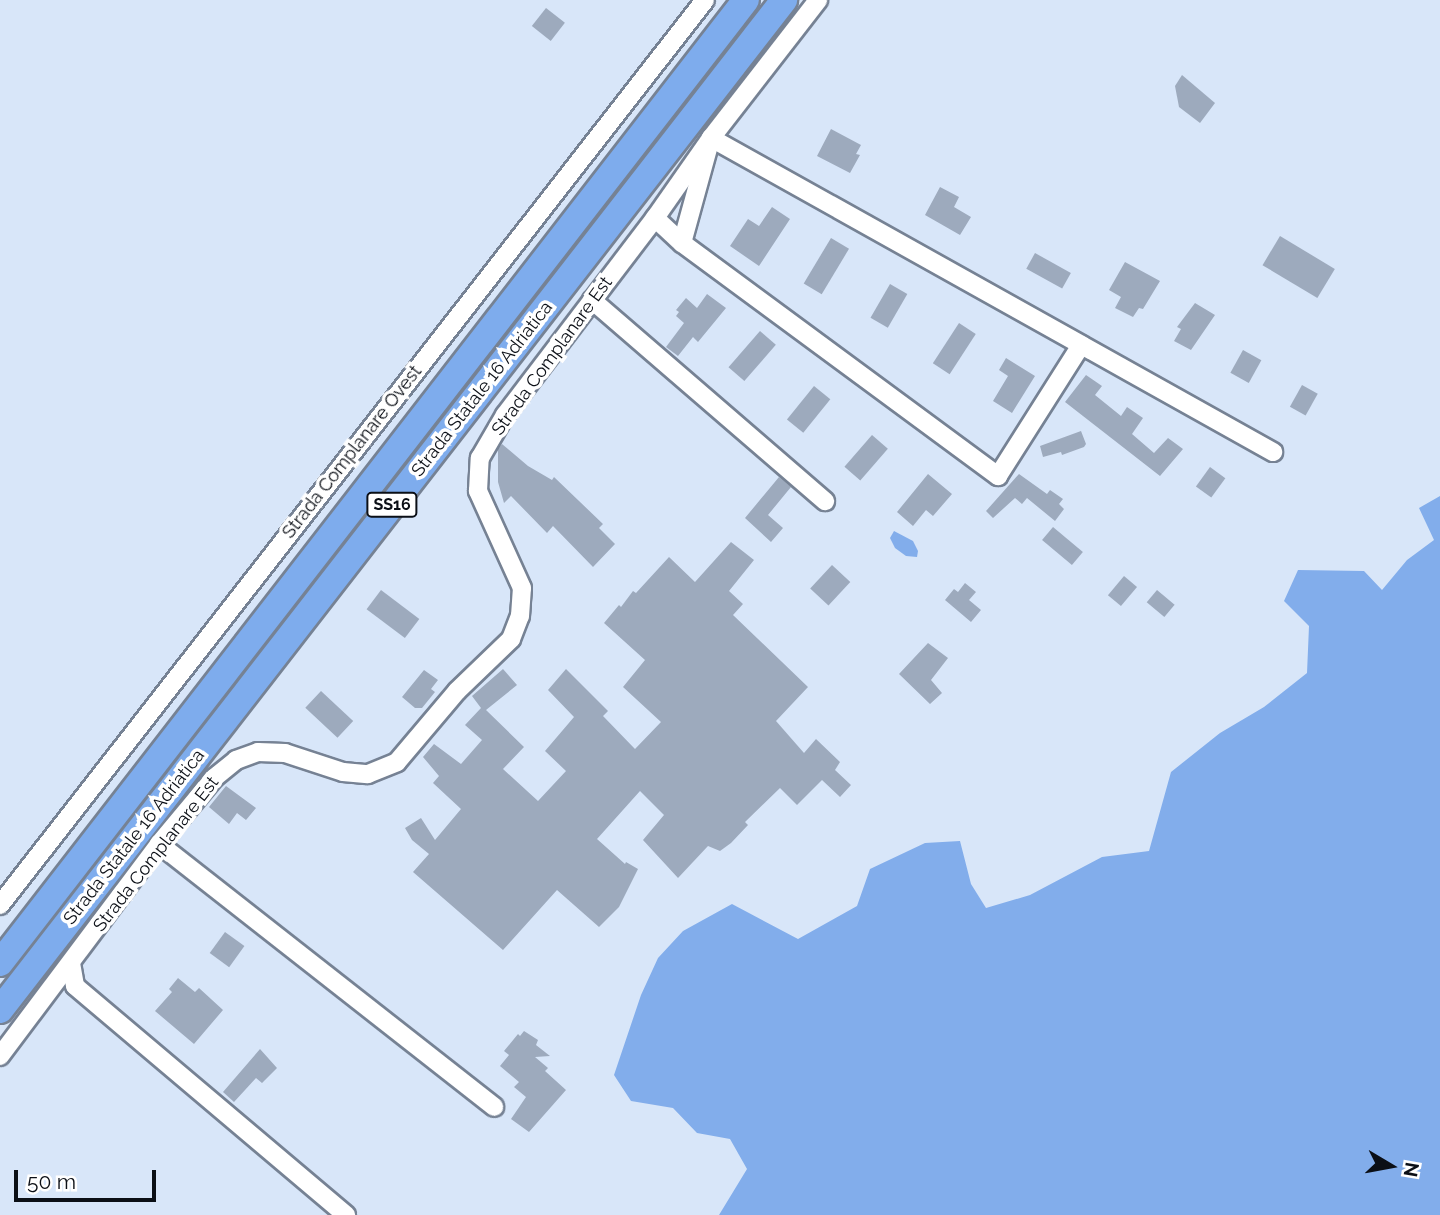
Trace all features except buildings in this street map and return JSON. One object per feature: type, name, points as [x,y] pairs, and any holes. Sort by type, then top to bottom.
[{"type":"highway","name":"Strada Statale 16 Adriatica","points":[[0,963],[747,0]]},
{"type":"highway","name":"Strada Statale 16 Adriatica","points":[[0,1010],[784,0]]},
{"type":"street","name":"Strada Complanare Ovest","points":[[0,905],[705,0]]},
{"type":"street","name":"Strada Complanare Est","points":[[0,1056],[159,844],[214,778],[236,760],[258,752],[285,753],[343,772],[368,774],[397,762],[457,691],[511,639],[520,616],[522,587],[478,491],[480,458],[505,415],[655,218],[710,138],[818,0]]},
{"type":"street","points":[[682,243],[710,138],[1273,452]]},
{"type":"street","points":[[655,218],[682,243],[998,476],[1081,345]]},
{"type":"street","points":[[592,300],[825,501]]},
{"type":"street","points":[[159,844],[494,1107]]},
{"type":"street","points":[[71,963],[75,986],[346,1215]]},
{"type":"water","points":[[1440,496],[1440,1215],[719,1215],[747,1169],[730,1139],[697,1133],[673,1108],[631,1101],[614,1075],[641,995],[658,958],[683,931],[732,904],[798,939],[857,906],[870,869],[925,843],[960,841],[971,884],[986,908],[1030,895],[1102,857],[1149,851],[1171,772],[1220,733],[1264,707],[1307,673],[1309,626],[1284,601],[1298,570],[1364,571],[1382,590],[1407,560],[1434,540],[1419,508]]},
{"type":"water","points":[[894,531],[913,541],[918,551],[917,557],[906,556],[895,548],[890,538]]}]
